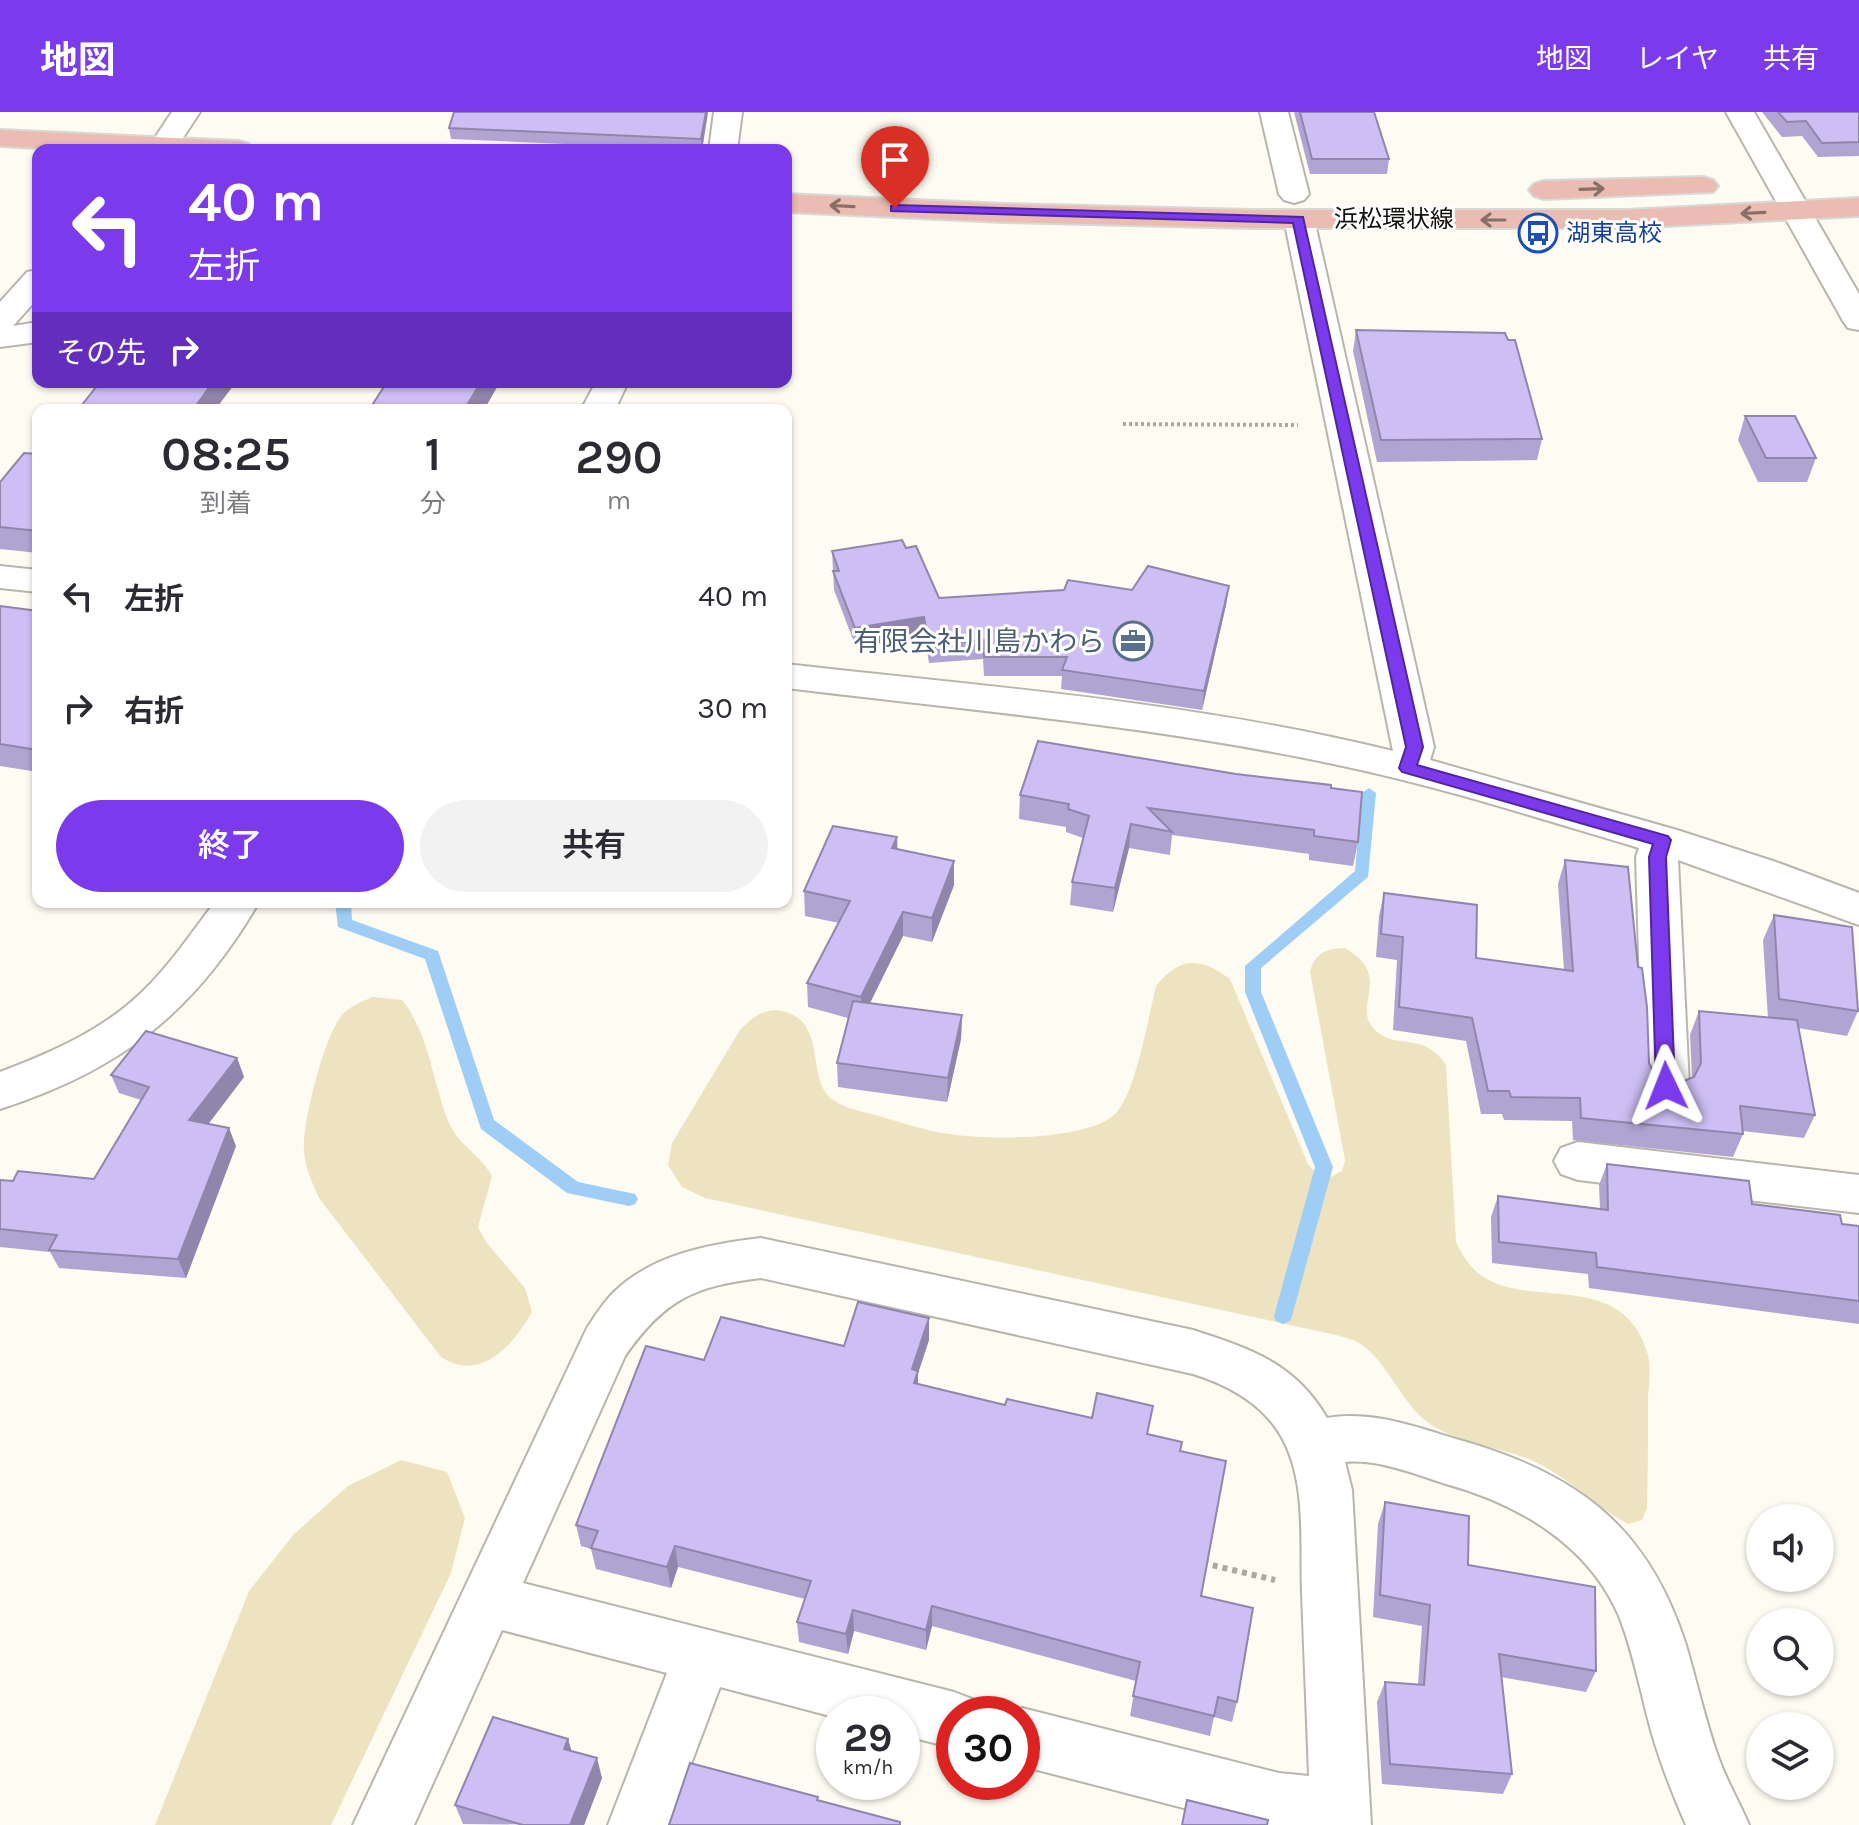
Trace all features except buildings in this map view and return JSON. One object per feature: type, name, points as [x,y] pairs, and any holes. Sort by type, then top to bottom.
[{"type":"main road","points":[[0,138],[141,144]]},
{"type":"main road","points":[[0,162],[32,163]]},
{"type":"main road","name":"浜松環状線","points":[[792,180],[1107,194],[1296,207],[1627,219],[1859,207]]},
{"type":"main road","name":"浜松環状線","points":[[792,203],[1018,214],[1296,207],[1507,191],[1859,180]]},
{"type":"street","points":[[165,144],[186,112]]},
{"type":"street","points":[[724,144],[728,112]]},
{"type":"street","points":[[1274,112],[1414,747],[1408,768]]},
{"type":"street","points":[[1740,112],[1859,321]]},
{"type":"street","points":[[0,321],[32,286]]},
{"type":"street","points":[[0,337],[32,333]]},
{"type":"street","points":[[0,577],[32,580]]},
{"type":"street","points":[[792,677],[1122,716],[1235,733],[1408,768],[1662,840],[1769,874],[1859,910]]},
{"type":"street","points":[[1662,840],[1657,857],[1666,1086]]},
{"type":"street","points":[[0,1091],[35,1078],[120,1033],[145,1016],[233,908]]},
{"type":"street","points":[[1578,1161],[1859,1194]]},
{"type":"street","points":[[383,1825],[605,1343],[632,1307],[670,1279],[713,1263],[761,1258],[1235,1364],[1271,1386],[1300,1415],[1314,1444],[1325,1490],[1340,1817],[1040,1742]]},
{"type":"street","points":[[1314,1444],[1358,1438],[1485,1470],[1524,1484],[1560,1505],[1592,1532],[1620,1563],[1641,1599],[1655,1637],[1687,1756],[1706,1804],[1719,1825]]},
{"type":"street","points":[[486,1600],[936,1715]]},
{"type":"street","points":[[638,1825],[703,1655]]},
{"type":"path","points":[[1123,424],[1344,425]]},
{"type":"path","points":[[1192,1560],[1283,1582]]},
{"type":"shaded area","points":[[1345,948],[1360,959],[1367,970],[1370,980],[1367,1011],[1375,1030],[1383,1036],[1428,1048],[1446,1065],[1456,1242],[1473,1269],[1502,1286],[1598,1301],[1619,1311],[1636,1328],[1648,1355],[1650,1371],[1647,1508],[1642,1520],[1628,1524],[1531,1460],[1456,1437],[1433,1426],[1412,1407],[1370,1351],[1351,1339],[705,1198],[682,1187],[668,1165],[672,1143],[740,1030],[758,1015],[778,1010],[803,1022],[813,1044],[825,1092],[849,1108],[932,1131],[967,1136],[1062,1134],[1103,1122],[1116,1113],[1129,1089],[1156,986],[1174,969],[1191,963],[1210,967],[1230,979],[1308,1164],[1316,1173],[1331,1177],[1342,1171],[1345,1160],[1310,972],[1322,953]]},
{"type":"shaded area","points":[[372,997],[402,1000],[425,1043],[453,1131],[492,1176],[478,1227],[486,1242],[525,1288],[532,1312],[505,1348],[482,1363],[469,1366],[455,1364],[441,1357],[319,1198],[307,1169],[304,1138],[315,1081],[328,1042],[341,1016]]},
{"type":"shaded area","points":[[401,1460],[447,1472],[465,1518],[451,1573],[331,1825],[155,1825],[249,1591],[294,1534],[348,1486]]},
{"type":"waterway","points":[[1283,1316],[1324,1167],[1253,992],[1253,966],[1363,873],[1369,793]]},
{"type":"waterway","points":[[343,908],[344,923],[432,955],[487,1124],[573,1188],[629,1199]]},
{"type":"place","name":"湖東高校","points":[[1538,233]]},
{"type":"place","name":"有限会社川島かわら","points":[[1133,641]]},
{"type":"route","points":[[895,208],[1299,219],[1414,747],[1408,768],[1662,840],[1657,857],[1666,1086]]}]
